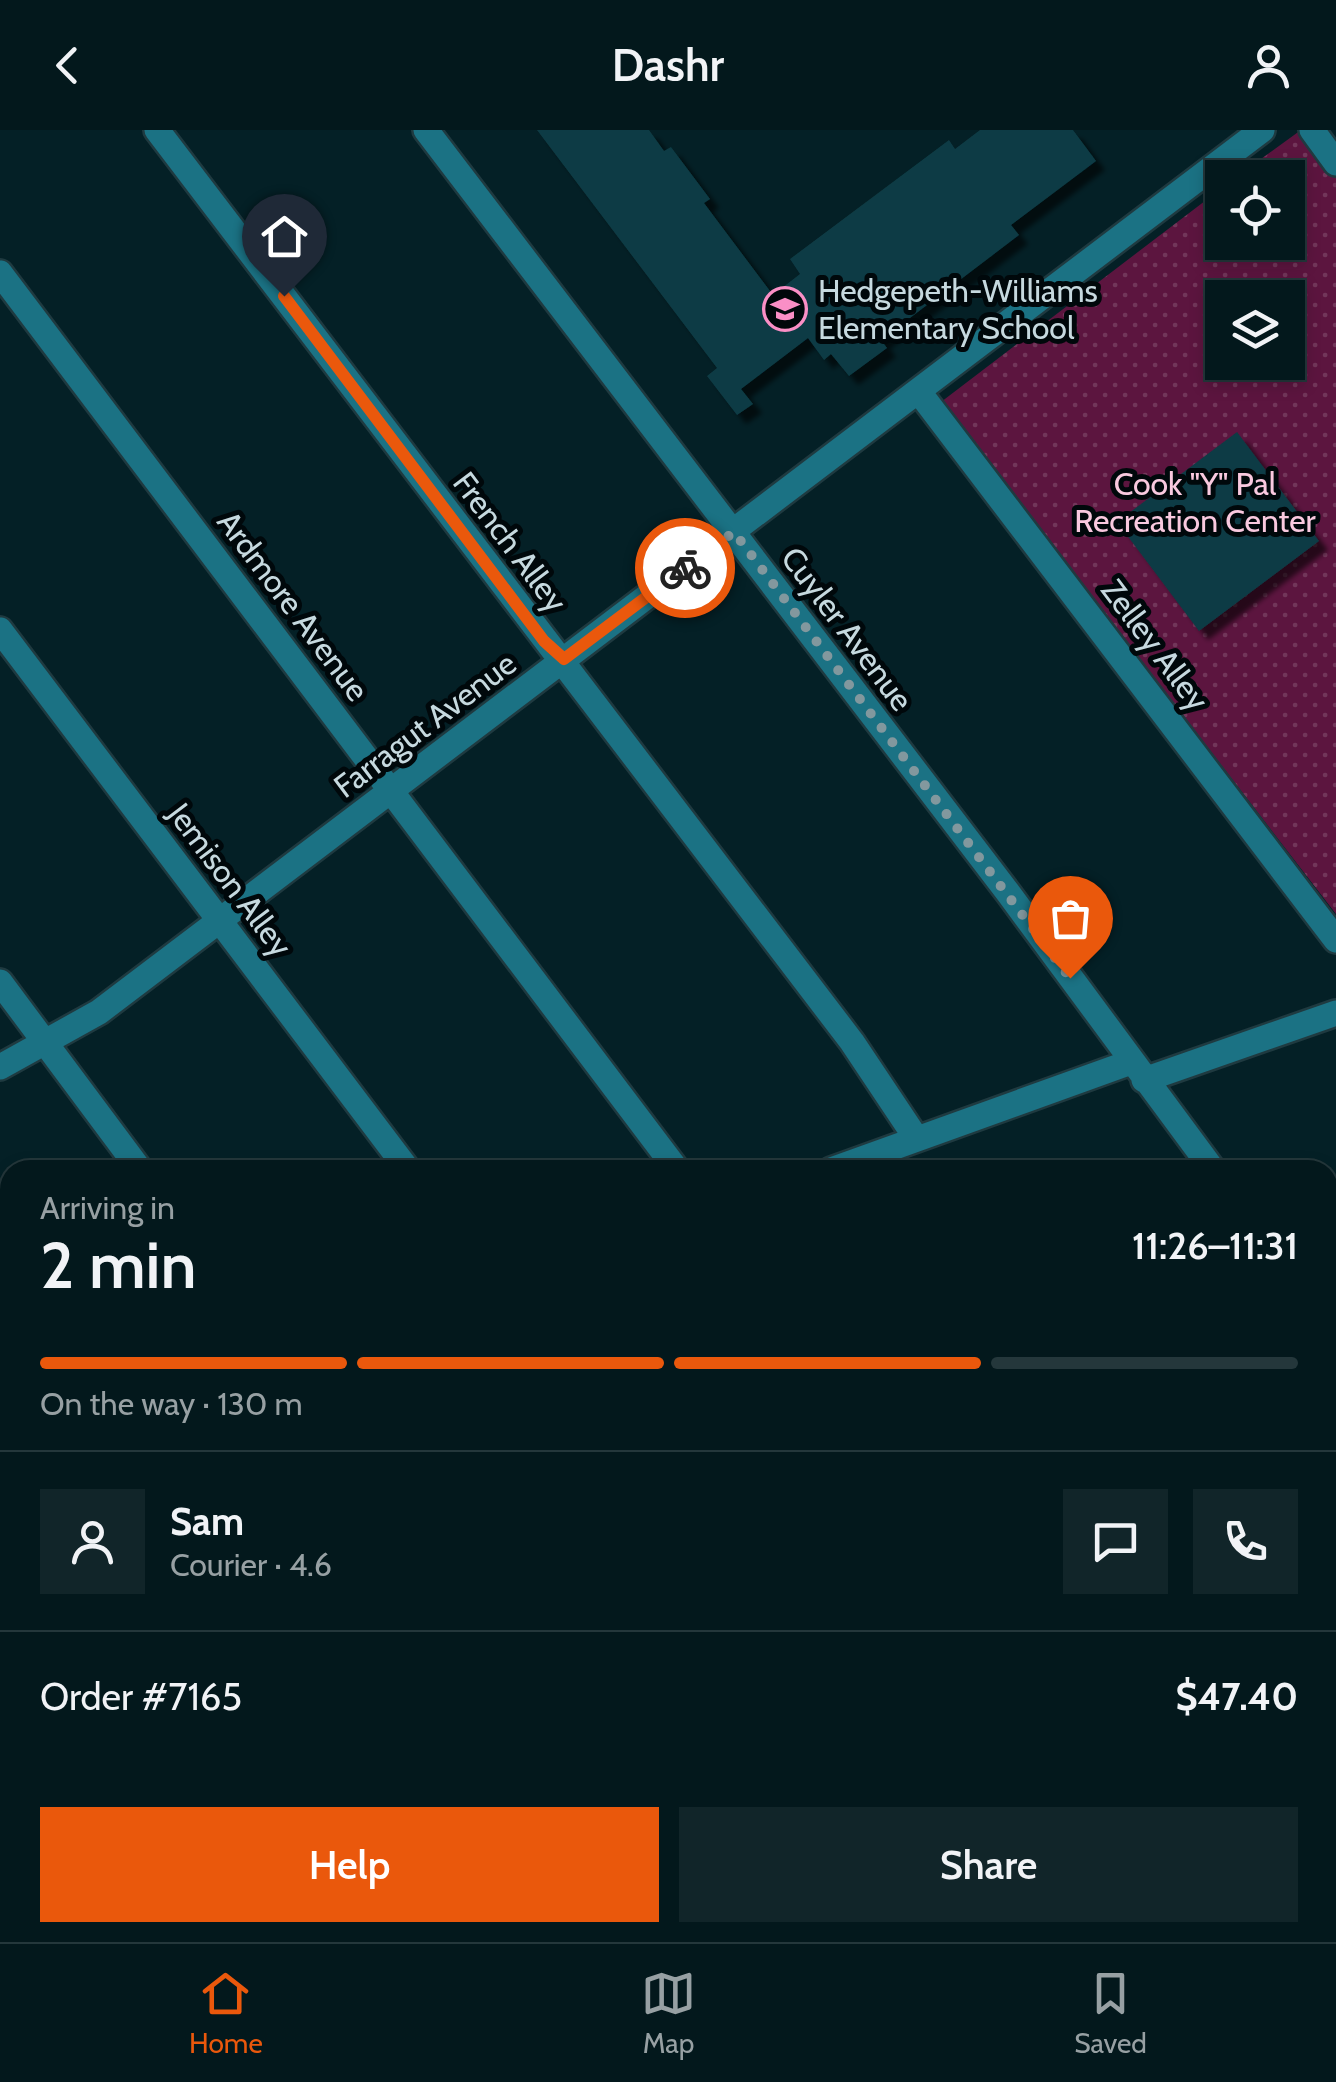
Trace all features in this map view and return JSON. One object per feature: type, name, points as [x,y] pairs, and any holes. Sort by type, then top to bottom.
[{"type":"street","name":"French Alley","points":[[157,130],[544,641],[564,659],[852,1042],[916,1138]]},
{"type":"street","name":"Cuyler Avenue","points":[[426,130],[1009,894],[1205,1160]]},
{"type":"street","name":"Farragut Avenue","points":[[0,1067],[99,1012],[1262,130]]},
{"type":"street","points":[[1312,130],[1336,163]]},
{"type":"street","name":"Ardmore Avenue","points":[[0,273],[670,1160]]},
{"type":"street","name":"Zelley Alley","points":[[919,392],[1336,940]]},
{"type":"street","name":"Jemison Alley","points":[[0,630],[401,1160]]},
{"type":"street","points":[[0,982],[133,1160]]},
{"type":"street","points":[[858,1160],[916,1138],[1336,1013]]},
{"type":"green space","name":"Cook \"Y\" Pal Recreation Center","points":[[1301,130],[1336,177],[1336,914],[941,402],[1205,201],[1205,260],[1305,260],[1305,160],[1260,160]]},
{"type":"building","points":[[537,130],[649,130],[664,151],[671,147],[710,199],[704,203],[773,295],[800,274],[790,259],[949,140],[955,149],[980,130],[1073,130],[1096,161],[1011,225],[1019,235],[881,340],[887,348],[849,376],[831,354],[824,360],[808,338],[741,389],[753,404],[737,415],[707,376],[717,368]]},
{"type":"building","points":[[1237,432],[1319,541],[1199,631],[1117,522]]},
{"type":"way so far","points":[[685,568],[734,532],[1070,978]]},
{"type":"place","name":"Hedgepeth-Williams Elementary School","points":[[785,309]]},
{"type":"route","points":[[284,296],[544,641],[564,659],[685,568]]}]
